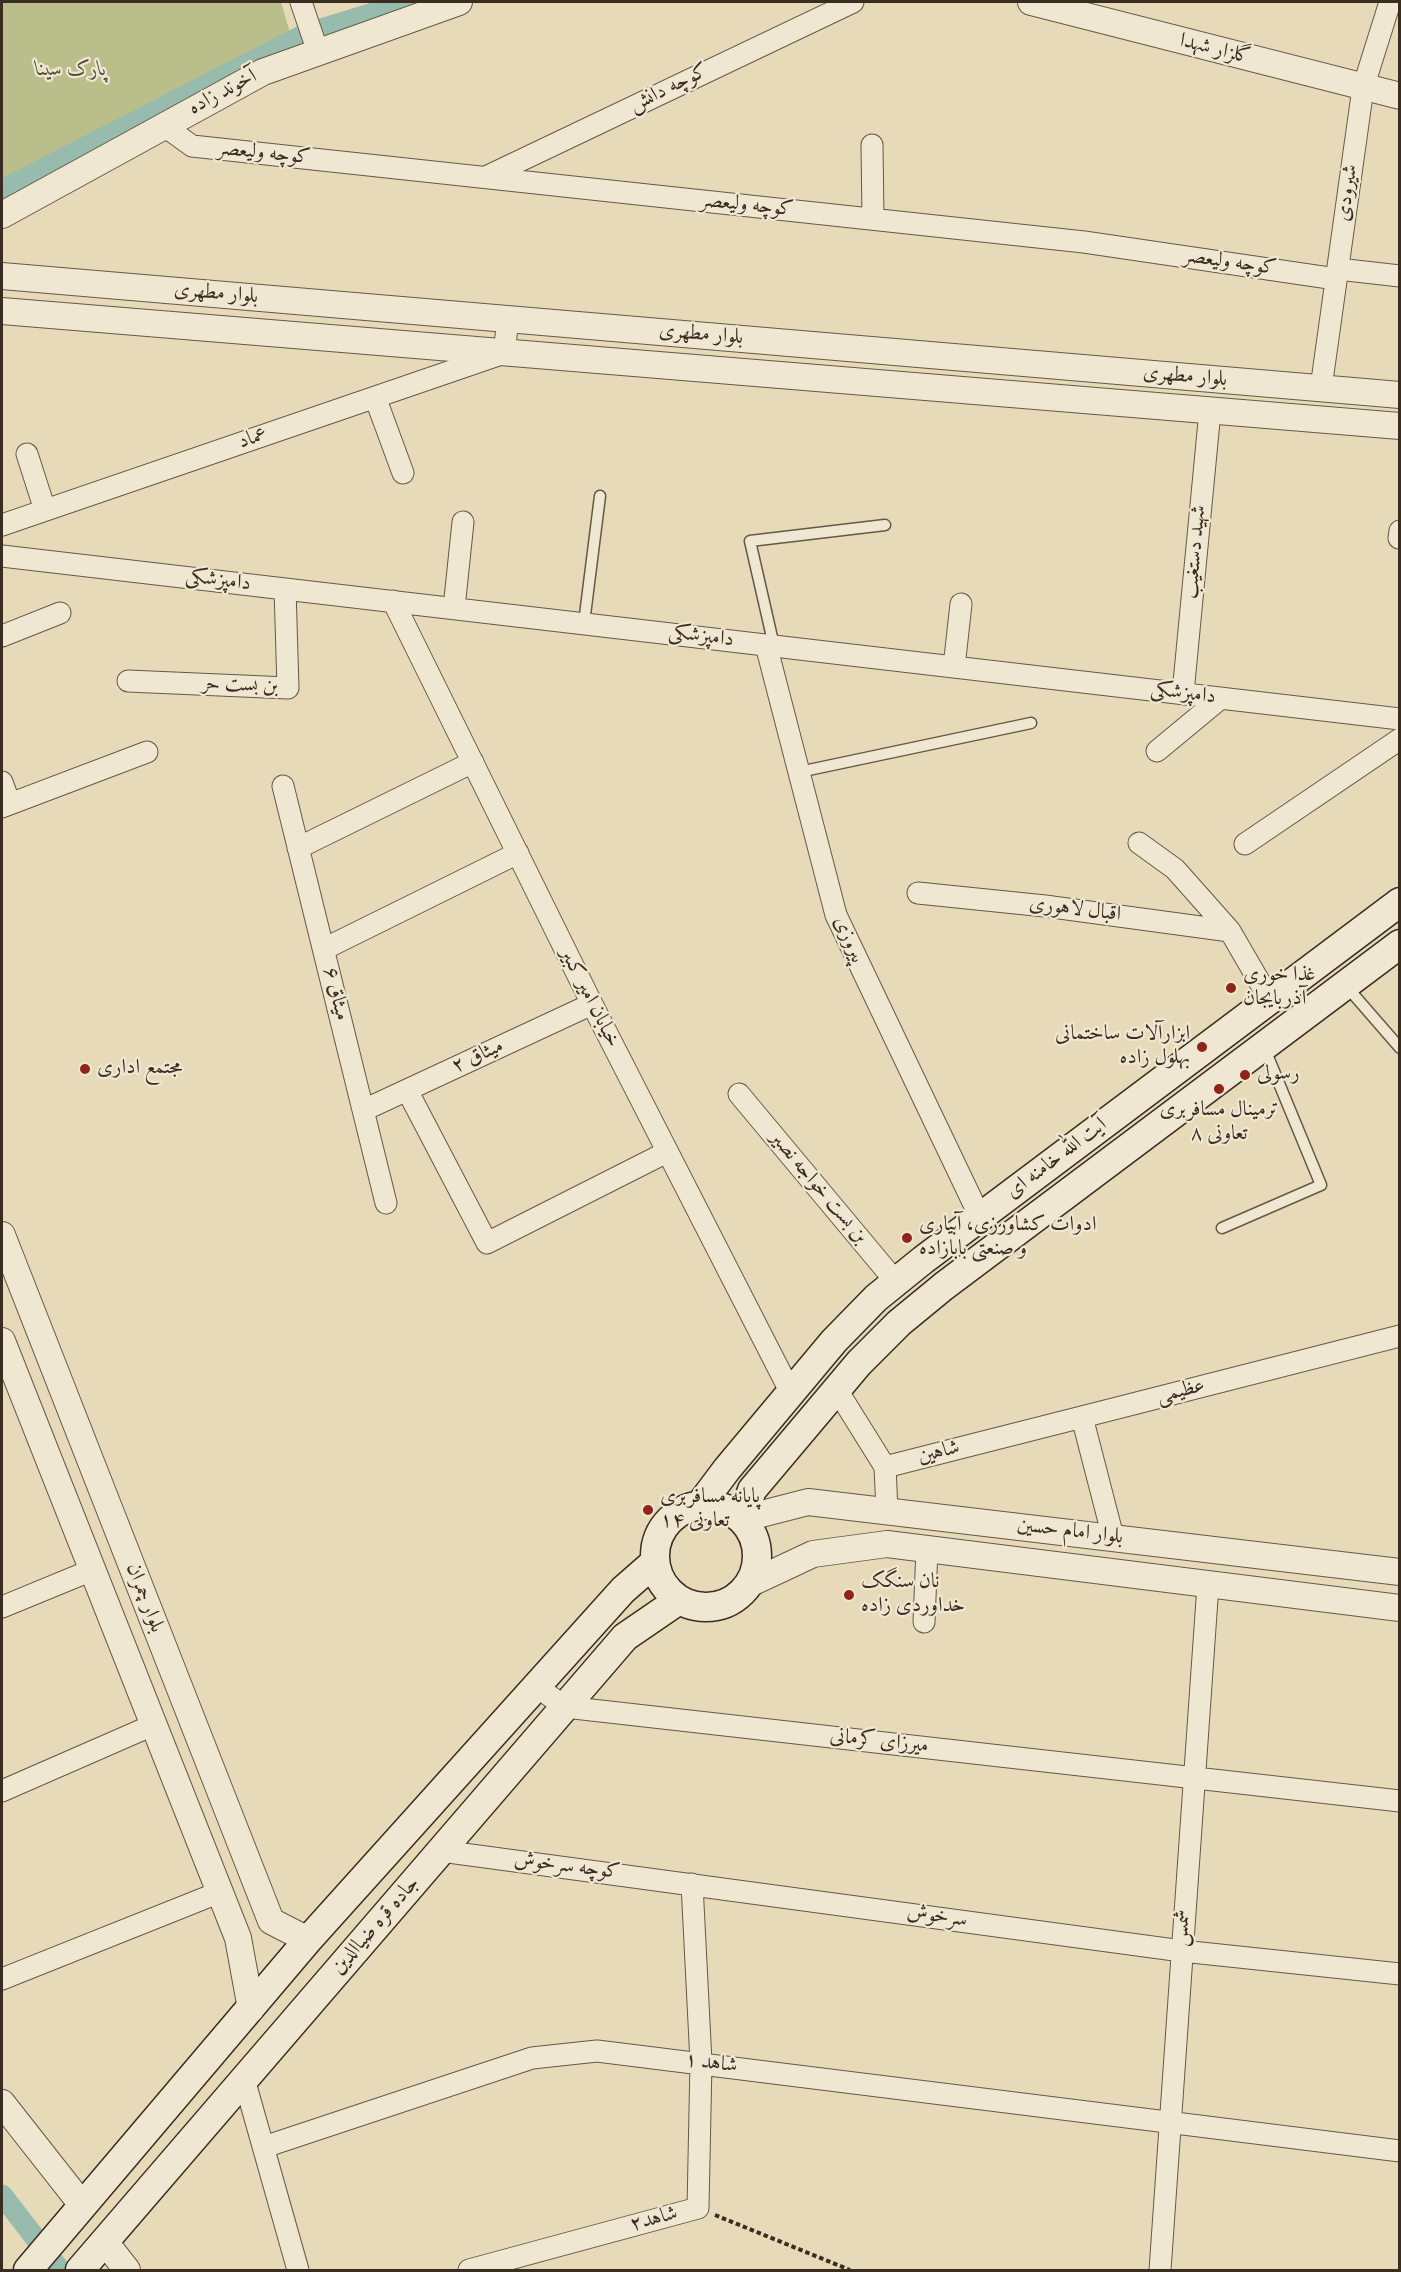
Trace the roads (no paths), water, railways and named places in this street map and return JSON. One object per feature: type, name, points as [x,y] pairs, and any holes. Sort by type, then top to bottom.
[{"type":"main road","name":"آیت الله خامنه ای","points":[[700,1505],[727,1469],[834,1341],[896,1282],[1400,902]]},
{"type":"main road","name":"آیت الله خامنه ای","points":[[742,1519],[752,1490],[837,1390],[899,1323],[944,1286],[1400,944]]},
{"type":"main road","points":[[700,1505],[715,1506],[730,1511],[742,1519],[752,1533],[757,1550],[756,1568],[749,1584],[739,1596],[717,1606],[694,1606],[679,1600],[663,1583],[655,1562],[659,1538],[671,1518],[700,1505]]},
{"type":"main road","name":"جاده قره ضیاالدین","points":[[28,2271],[309,1940],[623,1590],[655,1562]]},
{"type":"main road","name":"جاده قره ضیاالدین","points":[[82,2268],[625,1638],[679,1600]]},
{"type":"street","points":[[301,2],[318,52]]},
{"type":"street","name":"آخوند زاده","points":[[2,215],[263,72],[459,2]]},
{"type":"street","name":"کوچه دانش","points":[[486,177],[853,2]]},
{"type":"street","name":"گلزار شهدا","points":[[1031,2],[1400,96]]},
{"type":"street","name":"شیرودی","points":[[1321,388],[1363,88],[1389,2]]},
{"type":"street","name":"کوچه ولیعصر","points":[[163,125],[192,146],[1084,242],[1337,274],[1400,276]]},
{"type":"street","points":[[872,145],[873,219]]},
{"type":"street","points":[[2,271],[27,278]]},
{"type":"street","name":"بلوار مطهری","points":[[2,276],[1400,394]]},
{"type":"street","name":"بلوار مطهری","points":[[2,311],[877,385],[1400,426]]},
{"type":"street","points":[[504,353],[508,319]]},
{"type":"street","points":[[877,385],[882,351]]},
{"type":"street","name":"عماد","points":[[2,525],[504,353]]},
{"type":"street","points":[[375,397],[403,473]]},
{"type":"street","name":"شهید دستغیب","points":[[1183,693],[1210,411]]},
{"type":"street","points":[[27,454],[45,510]]},
{"type":"street","points":[[454,608],[463,522]]},
{"type":"street","name":"دامپزشکی","points":[[2,556],[1400,719]]},
{"type":"street","name":"بن بست حر","points":[[128,681],[288,688],[285,589]]},
{"type":"street","name":"خیابان امیر کبیر","points":[[393,601],[592,1004],[791,1393]]},
{"type":"street","points":[[954,667],[961,604]]},
{"type":"street","points":[[2,636],[60,613]]},
{"type":"street","name":"پیروزی","points":[[770,645],[799,772],[836,915],[980,1217]]},
{"type":"street","points":[[1157,751],[1221,698]]},
{"type":"street","points":[[1245,844],[1400,739]]},
{"type":"street","points":[[2,782],[6,806],[147,752]]},
{"type":"street","points":[[298,848],[473,762]]},
{"type":"street","name":"میثاق ۶","points":[[283,786],[386,1203]]},
{"type":"street","points":[[1139,843],[1175,869],[1230,931],[1270,1000]]},
{"type":"street","points":[[324,949],[518,853]]},
{"type":"street","name":"اقبال لاهوری","points":[[918,893],[1045,906],[1230,931]]},
{"type":"street","name":"میثاق ۲","points":[[364,1110],[592,1004]]},
{"type":"street","points":[[407,1090],[487,1243],[667,1152]]},
{"type":"street","name":"بن بست خواجه نصیر","points":[[740,1094],[896,1282]]},
{"type":"street","name":"بلوار چمران","points":[[2,1235],[271,1921],[309,1940]]},
{"type":"street","name":"عظیمی","points":[[1082,1418],[1400,1336]]},
{"type":"street","name":"بلوار چمران","points":[[2,1341],[238,1938],[251,2009]]},
{"type":"street","points":[[837,1390],[885,1467],[887,1511]]},
{"type":"street","points":[[1082,1418],[1113,1537]]},
{"type":"street","name":"شاهین","points":[[885,1467],[1082,1418]]},
{"type":"street","name":"بلوار امام حسین","points":[[742,1519],[808,1502],[1400,1572]]},
{"type":"street","name":"بلوار امام حسین","points":[[749,1584],[813,1554],[886,1544],[1400,1608]]},
{"type":"street","points":[[924,1622],[927,1550]]},
{"type":"street","points":[[2,1608],[92,1570]]},
{"type":"street","name":"شمس","points":[[1160,2271],[1208,1585]]},
{"type":"street","points":[[536,1686],[565,1707]]},
{"type":"street","name":"میرزای کرمانی","points":[[565,1707],[1400,1801]]},
{"type":"street","points":[[2,1791],[153,1725]]},
{"type":"street","name":"کوچه سرخوش","points":[[441,1851],[692,1884]]},
{"type":"street","name":"سرخوش","points":[[692,1884],[1182,1951],[1400,1974]]},
{"type":"street","name":"شاهد۲","points":[[469,2271],[698,2208],[700,2062],[692,1884]]},
{"type":"street","points":[[2,1979],[220,1892]]},
{"type":"street","name":"شاهد ۱","points":[[264,2147],[532,2058],[597,2051],[700,2062],[1170,2124],[1400,2151]]},
{"type":"street","points":[[244,2079],[298,2271]]},
{"type":"street","points":[[2,2103],[83,2206]]},
{"type":"street","points":[[105,2242],[127,2271]]},
{"type":"lane","points":[[584,623],[600,496]]},
{"type":"lane","points":[[770,645],[750,541],[885,525]]},
{"type":"lane","points":[[799,772],[1031,723]]},
{"type":"lane","points":[[1346,984],[1400,1048]]},
{"type":"lane","points":[[1222,1228],[1321,1185],[1264,1046]]},
{"type":"waterway","points":[[2,190],[305,34],[409,2]]},
{"type":"waterway","points":[[2,2195],[60,2270]]},
{"type":"place","name":"غذا خوری آذربایجان","points":[[1231,988]]},
{"type":"place","name":"ابزارآلات ساختمانی بهلول زاده","points":[[1202,1047]]},
{"type":"place","name":"مجتمع اداری","points":[[85,1069]]},
{"type":"place","name":"رسولی","points":[[1245,1075]]},
{"type":"place","name":"ترمینال مسافربری تعاونی ۸","points":[[1219,1089]]},
{"type":"place","name":"ادوات کشاورزی، آبیاری و صنعتی بابازاده","points":[[907,1238]]},
{"type":"place","name":"پایانه مسافربری تعاونی ۱۴","points":[[648,1510]]},
{"type":"place","name":"نان سنگک خداوردی زاده","points":[[849,1595]]},
{"type":"park label","name":"پارک سینا","points":[[71,71]]}]
